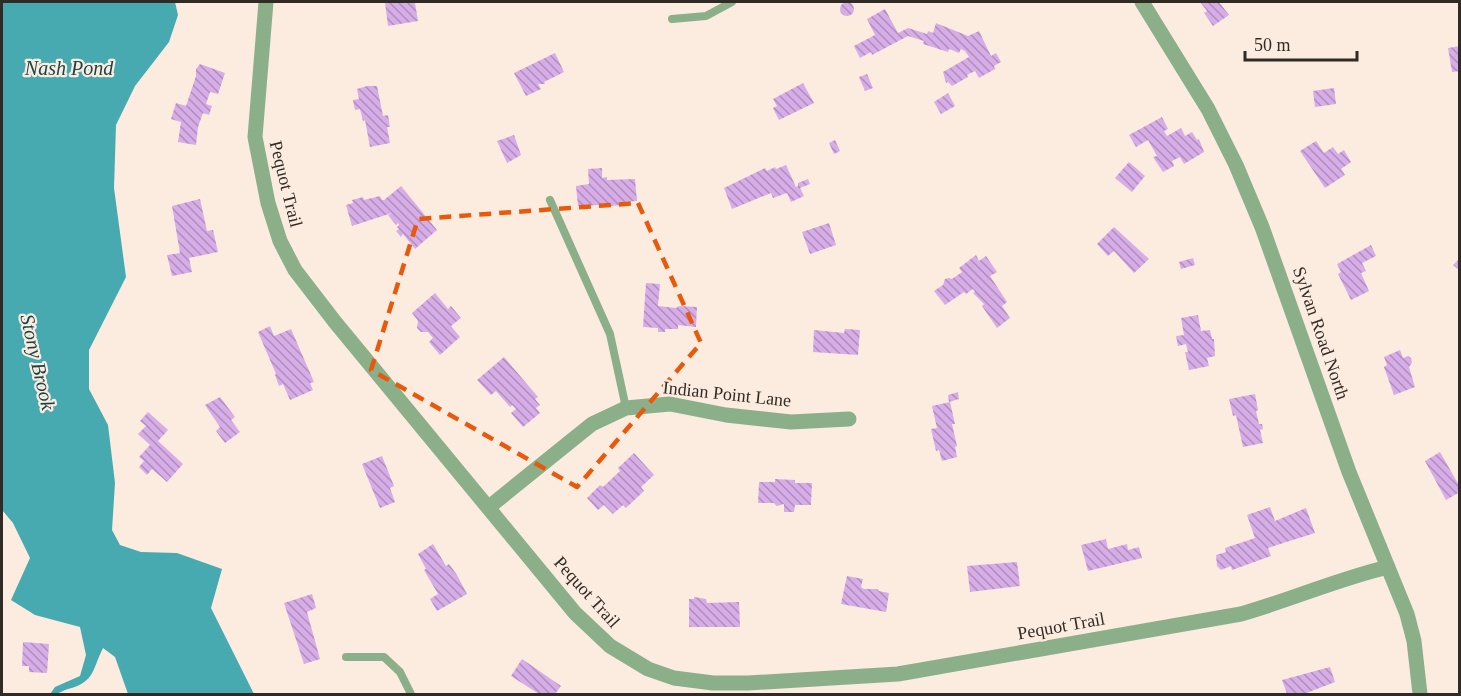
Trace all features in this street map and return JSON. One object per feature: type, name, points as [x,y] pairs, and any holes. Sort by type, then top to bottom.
[{"type":"street","name":"Pequot Trail","points":[[266,2],[255,137],[268,203],[280,241],[295,270],[335,322],[575,613],[624,656],[660,674],[685,681],[748,683],[888,675],[1240,614],[1359,574],[1388,567]]},
{"type":"street","name":"Sylvan Road North","points":[[1142,2],[1204,102],[1248,192],[1271,250],[1349,472],[1410,624],[1420,694]]},
{"type":"street","name":"Indian Point Lane","points":[[489,507],[592,424],[626,408],[670,404],[726,415],[792,422],[849,419]]},
{"type":"lane","points":[[672,19],[706,16],[732,2]]},
{"type":"lane","points":[[550,200],[610,334],[626,408]]},
{"type":"lane","points":[[346,657],[384,657],[400,672],[411,694]]},
{"type":"highlighted area","points":[[638,203],[701,343],[577,487],[371,370],[418,219]]},
{"type":"water","name":"Nash Pond","points":[[2,2],[175,2],[178,15],[169,42],[135,86],[116,125],[114,188],[126,277],[89,350],[89,389],[108,425],[115,483],[112,530],[120,545],[141,552],[177,553],[222,569],[211,608],[254,694],[128,694],[115,657],[103,648],[88,679],[77,686],[50,694],[55,687],[80,676],[86,655],[80,627],[35,615],[11,600],[30,558],[13,523],[2,510]]},
{"type":"building","points":[[385,2],[415,3],[418,21],[388,26]]},
{"type":"building","points":[[847,2],[852,4],[854,9],[852,14],[847,16],[842,14],[840,9],[842,4]]},
{"type":"building","points":[[1200,2],[1219,2],[1229,15],[1213,26],[1204,13],[1207,11]]},
{"type":"building","points":[[885,9],[898,33],[908,28],[927,34],[928,31],[933,33],[936,23],[968,36],[979,31],[991,56],[996,53],[1001,62],[994,66],[995,69],[979,78],[975,71],[952,86],[946,83],[943,72],[969,57],[961,49],[959,53],[949,49],[948,52],[923,44],[924,41],[908,36],[872,55],[871,52],[860,58],[854,46],[875,35],[867,19]]},
{"type":"building","points":[[1460,46],[1460,71],[1452,72],[1448,48]]},
{"type":"building","points":[[555,53],[564,72],[544,82],[545,84],[538,84],[541,89],[526,96],[514,73]]},
{"type":"building","points":[[200,64],[225,73],[218,94],[210,92],[206,104],[212,106],[209,115],[203,113],[198,127],[196,145],[178,142],[181,122],[171,119],[176,103],[186,106],[196,76],[196,69]]},
{"type":"building","points":[[867,74],[873,88],[865,91],[859,77]]},
{"type":"building","points":[[803,83],[814,103],[779,120],[773,108],[777,106],[773,99]]},
{"type":"building","points":[[377,86],[383,116],[388,115],[390,127],[387,127],[390,143],[370,147],[365,120],[363,121],[360,109],[355,110],[353,100],[359,99],[357,89]]},
{"type":"building","points":[[1334,88],[1336,104],[1315,107],[1313,91]]},
{"type":"building","points":[[948,93],[955,106],[941,114],[934,102]]},
{"type":"building","points":[[1162,117],[1168,129],[1164,131],[1167,136],[1181,128],[1185,136],[1192,132],[1197,140],[1199,139],[1204,152],[1184,164],[1180,157],[1172,161],[1174,166],[1163,172],[1153,157],[1157,156],[1148,140],[1136,147],[1129,135]]},
{"type":"building","points":[[514,135],[521,155],[507,163],[497,141]]},
{"type":"building","points":[[835,140],[840,151],[834,154],[829,143]]},
{"type":"building","points":[[1316,141],[1324,153],[1333,147],[1338,154],[1344,150],[1351,162],[1341,169],[1345,175],[1325,188],[1300,151]]},
{"type":"building","points":[[1129,162],[1145,176],[1132,192],[1115,178]]},
{"type":"building","points":[[786,165],[796,187],[798,183],[808,179],[810,184],[800,188],[804,196],[791,202],[787,193],[773,198],[771,193],[732,209],[724,188],[765,168],[767,171]]},
{"type":"building","points":[[602,168],[602,178],[607,177],[607,180],[635,179],[637,201],[601,207],[600,205],[578,206],[576,186],[589,184],[588,169]]},
{"type":"building","points":[[401,186],[437,230],[415,249],[403,234],[401,237],[396,231],[399,229],[398,223],[396,225],[388,215],[392,213],[352,226],[346,205],[353,203],[352,200],[363,197],[364,200],[380,196],[384,200]]},
{"type":"building","points":[[200,199],[207,231],[213,230],[218,252],[189,258],[192,272],[172,276],[167,255],[180,253],[172,206]]},
{"type":"building","points":[[829,223],[836,245],[810,254],[802,232]]},
{"type":"building","points":[[1114,227],[1149,259],[1134,273],[1114,251],[1108,256],[1097,244]]},
{"type":"building","points":[[1371,245],[1376,256],[1362,263],[1366,271],[1361,273],[1369,291],[1351,300],[1338,274],[1341,272],[1337,264]]},
{"type":"building","points":[[976,255],[979,261],[986,256],[997,272],[990,276],[1007,302],[1002,306],[1010,318],[997,328],[982,306],[984,304],[973,293],[975,292],[973,289],[966,294],[964,292],[945,305],[934,291],[943,285],[945,279],[952,279],[962,272],[959,268]]},
{"type":"building","points":[[1193,258],[1195,265],[1181,269],[1179,262]]},
{"type":"building","points":[[1460,258],[1460,271],[1453,265]]},
{"type":"building","points":[[646,283],[660,284],[658,306],[697,307],[696,327],[678,325],[678,329],[665,329],[665,332],[658,332],[658,328],[643,327]]},
{"type":"building","points":[[435,293],[448,309],[451,306],[461,318],[451,326],[460,337],[440,355],[429,342],[433,338],[428,332],[421,332],[417,328],[418,321],[412,313]]},
{"type":"building","points":[[1198,315],[1201,331],[1210,330],[1212,339],[1214,339],[1215,356],[1207,358],[1209,366],[1189,370],[1185,352],[1188,352],[1186,344],[1178,346],[1176,336],[1184,335],[1181,318]]},
{"type":"building","points":[[270,326],[274,336],[291,329],[314,382],[310,383],[313,390],[290,400],[283,384],[279,386],[258,332]]},
{"type":"building","points":[[845,329],[860,330],[858,355],[813,352],[814,330],[844,333]]},
{"type":"building","points":[[1400,350],[1403,358],[1408,356],[1411,358],[1412,363],[1409,367],[1415,387],[1394,395],[1384,367],[1387,365],[1384,357]]},
{"type":"building","points":[[504,357],[538,397],[535,399],[540,405],[536,408],[540,413],[523,427],[511,413],[516,409],[512,405],[510,407],[496,391],[491,395],[477,380]]},
{"type":"building","points":[[958,392],[959,399],[949,402],[948,395]]},
{"type":"building","points":[[1255,394],[1258,410],[1256,411],[1259,424],[1262,424],[1263,429],[1260,430],[1263,443],[1243,447],[1236,415],[1233,416],[1229,399]]},
{"type":"building","points":[[220,397],[235,417],[231,420],[240,432],[225,443],[216,431],[220,427],[205,405]]},
{"type":"building","points":[[950,402],[955,424],[952,424],[957,457],[942,461],[939,450],[936,451],[931,429],[937,428],[932,406]]},
{"type":"building","points":[[148,412],[168,430],[158,441],[183,464],[167,482],[152,469],[147,475],[139,467],[144,461],[139,457],[150,445],[138,434],[146,426],[140,421]]},
{"type":"building","points":[[1440,452],[1460,487],[1460,492],[1446,500],[1425,461]]},
{"type":"building","points":[[634,453],[654,475],[641,487],[644,491],[626,508],[623,505],[613,514],[604,505],[598,510],[587,498],[600,485],[603,487],[620,471],[618,468]]},
{"type":"building","points":[[382,456],[394,486],[390,488],[395,502],[380,508],[362,464]]},
{"type":"building","points":[[775,479],[795,480],[795,483],[812,483],[811,505],[795,505],[794,512],[784,512],[784,504],[777,506],[774,503],[758,503],[759,482],[775,482]]},
{"type":"building","points":[[1270,507],[1275,521],[1306,508],[1315,533],[1268,548],[1271,556],[1232,570],[1231,566],[1221,570],[1217,566],[1216,555],[1226,552],[1225,548],[1255,538],[1247,515]]},
{"type":"building","points":[[1106,539],[1108,549],[1127,544],[1128,550],[1139,547],[1142,558],[1088,571],[1081,545]]},
{"type":"building","points":[[433,544],[446,566],[449,564],[457,575],[467,594],[437,611],[430,599],[438,594],[418,554]]},
{"type":"building","points":[[1017,562],[1020,586],[970,592],[967,566]]},
{"type":"building","points":[[847,576],[863,579],[861,587],[864,589],[877,589],[889,593],[886,612],[841,604]]},
{"type":"building","points":[[312,594],[316,608],[307,612],[320,659],[304,664],[284,603]]},
{"type":"building","points":[[694,597],[706,599],[707,603],[739,602],[740,627],[689,627],[689,599],[694,599]]},
{"type":"building","points":[[23,642],[49,644],[47,673],[29,672],[29,666],[22,666]]},
{"type":"building","points":[[522,659],[561,686],[555,694],[539,694],[511,676]]},
{"type":"building","points":[[1330,667],[1335,682],[1304,694],[1287,694],[1282,680]]},
{"type":"water label","name":"Stony Brook","points":[[38,362]]}]
